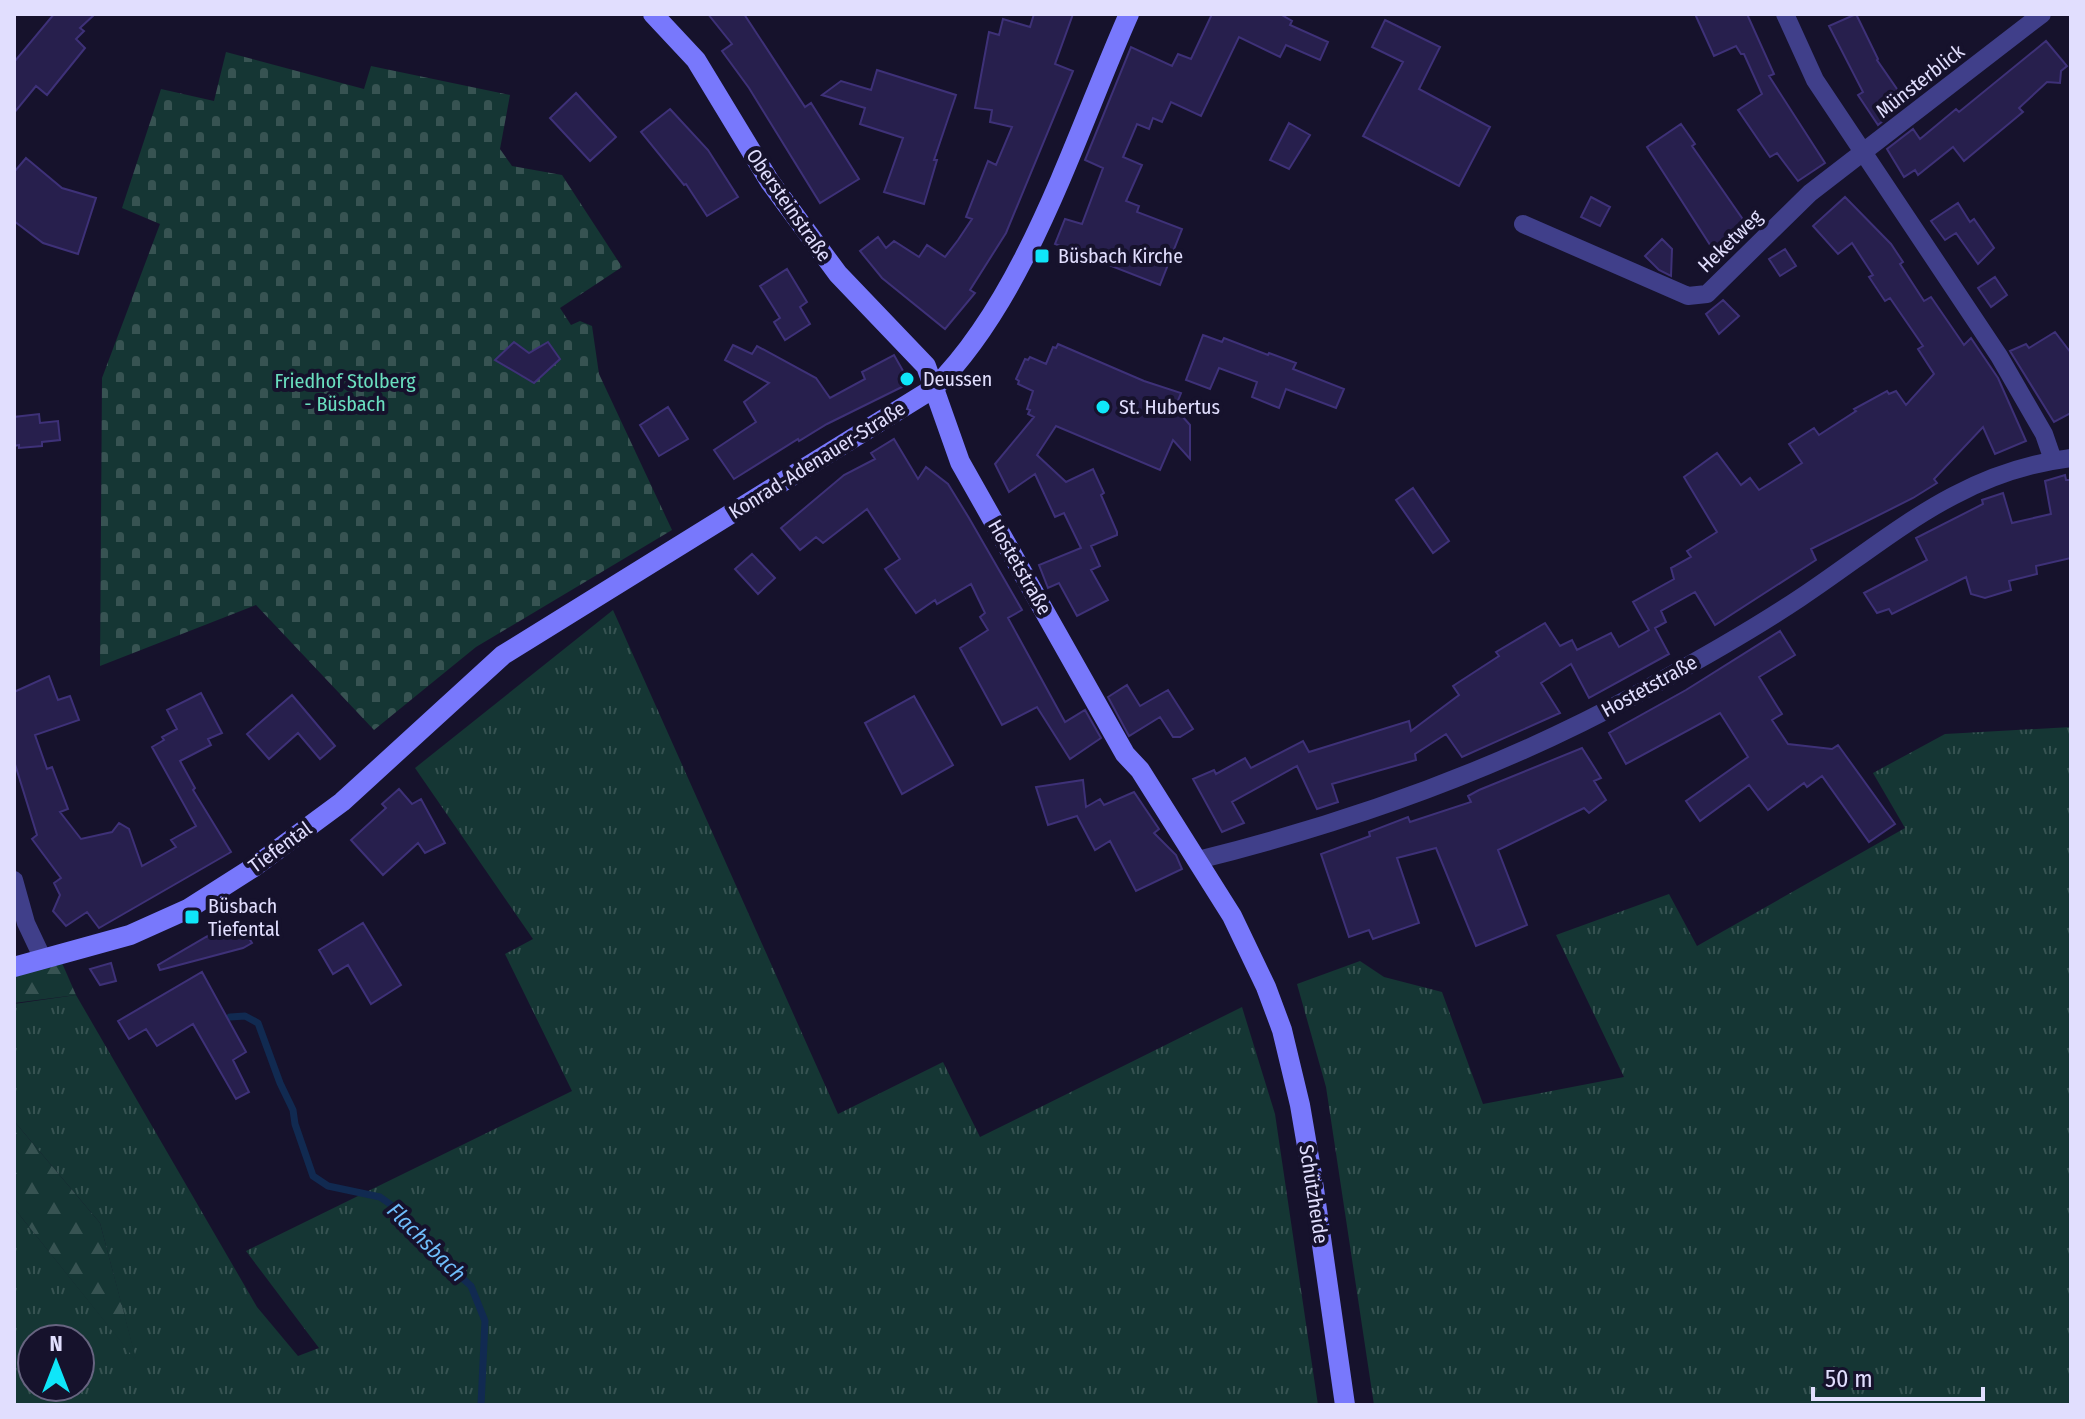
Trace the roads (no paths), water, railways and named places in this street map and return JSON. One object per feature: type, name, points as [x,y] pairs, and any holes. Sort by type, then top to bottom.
[{"type":"street","name":"Obersteinstraße","points":[[653,14],[696,60],[770,182],[838,274],[926,366],[934,388]]},
{"type":"street","name":"Konrad-Adenauer-Straße","points":[[503,655],[934,388],[959,363],[1029,249],[1129,14]]},
{"type":"street","points":[[1785,14],[1815,80],[1999,356],[2062,459]]},
{"type":"street","name":"Münsterblick","points":[[1863,153],[2042,14]]},
{"type":"street","name":"Heketweg","points":[[1523,224],[1688,296],[1707,294],[1810,193],[1863,153]]},
{"type":"street","name":"Hostetstraße","points":[[934,388],[960,462],[1125,754],[1140,770],[1232,916],[1266,987]]},
{"type":"street","name":"Hostetstraße","points":[[1198,860],[1289,837],[1358,814],[1497,762],[1554,736],[1639,693],[1775,613],[1910,519],[1953,494],[2006,472],[2062,459]]},
{"type":"street","name":"Tiefental","points":[[14,967],[130,935],[188,909],[254,867],[342,802],[503,655]]},
{"type":"street","points":[[14,880],[26,923],[43,959]]},
{"type":"street","name":"Schützheide","points":[[1266,987],[1282,1030],[1300,1105],[1345,1405]]},
{"type":"waterway","name":"Flachsbach","points":[[230,1017],[245,1016],[258,1023],[293,1110],[313,1176],[328,1186],[380,1197],[397,1209],[442,1260],[471,1286],[485,1321],[481,1405]]},
{"type":"place","name":"Büsbach Kirche","points":[[1042,256]]},
{"type":"place","name":"Deussen","points":[[907,379]]},
{"type":"place","name":"St. Hubertus","points":[[1103,407]]},
{"type":"place","name":"Büsbach Tiefental","points":[[192,917]]},
{"type":"park label","name":"Friedhof Stolberg - Büsbach","points":[[345,392]]}]
